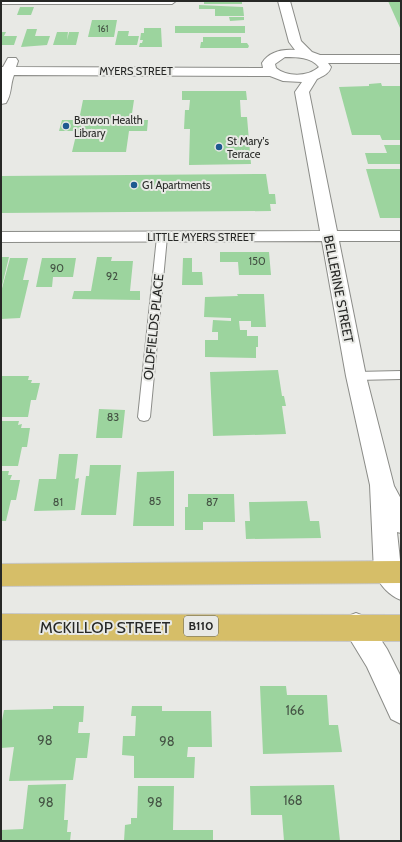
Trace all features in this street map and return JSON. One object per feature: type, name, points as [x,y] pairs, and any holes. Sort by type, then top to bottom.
[{"type":"highway","points":[[1,575],[396,577]]},
{"type":"highway","name":"MCKILLOP STREET","points":[[1,627],[356,626],[401,628]]},
{"type":"street","points":[[284,1],[295,42],[317,61],[401,59]]},
{"type":"street","points":[[295,42],[285,54],[317,61],[401,70]]},
{"type":"street","name":"MYERS STREET","points":[[6,66],[275,69],[285,54]]},
{"type":"street","points":[[275,69],[306,85],[317,61]]},
{"type":"street","points":[[1,100],[6,66]]},
{"type":"street","name":"BELLERINE STREET","points":[[306,85],[329,236],[356,376],[382,485],[396,577]]},
{"type":"street","name":"LITTLE MYERS STREET","points":[[1,237],[401,236]]},
{"type":"street","name":"BELLERINE STREET","points":[[382,485],[401,523]]},
{"type":"street","points":[[356,626],[377,658],[401,709]]},
{"type":"lane","points":[[1,2],[172,2]]},
{"type":"lane","name":"OLDFIELDS PLACE","points":[[144,417],[162,237]]},
{"type":"lane","points":[[356,376],[401,375]]},
{"type":"building","points":[[204,1],[242,1],[242,4],[204,4]]},
{"type":"building","points":[[388,1],[401,1],[401,30]]},
{"type":"building","points":[[199,5],[243,7],[244,16],[215,16],[215,9],[199,9]]},
{"type":"building","points":[[20,7],[34,7],[31,15],[17,15]]},
{"type":"building","points":[[229,17],[244,17],[244,20],[230,21]]},
{"type":"building","points":[[92,20],[117,20],[114,37],[88,37]]},
{"type":"building","points":[[175,26],[245,26],[245,33],[175,33]]},
{"type":"building","points":[[144,28],[161,28],[162,47],[139,47],[143,40],[140,40],[141,33],[144,33]]},
{"type":"building","points":[[27,29],[37,29],[35,36],[50,36],[47,45],[21,47]]},
{"type":"building","points":[[118,31],[129,31],[128,36],[139,36],[137,45],[115,45]]},
{"type":"building","points":[[1,32],[6,32],[4,36],[17,36],[14,45],[1,45]]},
{"type":"building","points":[[57,32],[68,32],[67,40],[69,32],[79,32],[76,45],[53,45]]},
{"type":"building","points":[[203,37],[241,37],[241,43],[247,43],[249,46],[248,48],[200,48],[201,42],[203,42]]},
{"type":"building","points":[[381,83],[382,86],[401,86],[401,140],[382,140],[380,135],[352,135],[339,87],[369,86],[369,84]]},
{"type":"building","name":"St Mary's Terrace","points":[[182,91],[246,91],[247,100],[240,100],[241,117],[247,117],[251,164],[189,165],[190,129],[184,129],[185,110],[189,110],[190,100],[182,100]]},
{"type":"building","points":[[83,100],[134,100],[131,120],[148,120],[147,131],[129,131],[126,152],[72,152],[77,131],[59,131],[62,120],[79,120]]},
{"type":"building","points":[[384,145],[401,145],[401,164],[368,164],[365,153],[387,153]]},
{"type":"building","points":[[366,169],[401,169],[401,218],[380,218]]},
{"type":"building","name":"G1 Apartments","points":[[266,174],[269,194],[275,194],[276,204],[270,204],[271,211],[1,213],[1,176]]},
{"type":"building","points":[[220,252],[269,252],[271,275],[239,275],[238,262],[220,262]]},
{"type":"building","points":[[1,257],[9,257],[2,286],[1,286]]},
{"type":"building","points":[[97,257],[112,257],[111,261],[133,261],[130,291],[140,291],[140,300],[72,299],[74,291],[91,291]]},
{"type":"building","points":[[10,258],[28,258],[23,280],[29,280],[20,318],[1,319],[1,292]]},
{"type":"building","points":[[42,258],[76,258],[73,277],[53,277],[52,287],[36,287]]},
{"type":"building","points":[[183,258],[192,258],[192,272],[202,272],[203,285],[182,285]]},
{"type":"building","points":[[237,294],[264,294],[266,327],[251,327],[251,321],[239,321],[240,330],[247,330],[247,336],[258,336],[256,358],[205,357],[205,340],[218,340],[218,332],[212,332],[213,320],[231,321],[231,318],[204,317],[205,297],[238,296]]},
{"type":"building","points":[[278,370],[282,396],[284,396],[286,406],[282,406],[286,434],[213,436],[210,372]]},
{"type":"building","points":[[1,376],[29,376],[28,380],[32,380],[31,383],[40,383],[36,400],[31,400],[28,417],[1,417]]},
{"type":"building","points":[[99,409],[125,410],[122,438],[96,438]]},
{"type":"building","points":[[1,421],[19,421],[18,425],[22,424],[21,428],[30,428],[27,447],[22,447],[18,466],[1,466]]},
{"type":"building","points":[[59,454],[78,454],[75,479],[79,478],[75,510],[34,511],[39,479],[56,479]]},
{"type":"building","points":[[90,465],[121,465],[116,515],[81,515],[86,476],[89,476]]},
{"type":"building","points":[[1,471],[9,471],[8,475],[12,475],[10,480],[20,480],[16,500],[11,500],[6,521],[1,521]]},
{"type":"building","points":[[174,471],[174,526],[133,526],[137,472]]},
{"type":"building","points":[[188,494],[234,494],[235,522],[203,522],[203,530],[185,530],[185,507],[188,507]]},
{"type":"building","points":[[307,501],[310,521],[319,521],[321,538],[246,539],[245,521],[250,521],[249,502]]},
{"type":"building","points":[[260,686],[286,686],[287,695],[327,695],[329,725],[338,725],[342,752],[263,754]]},
{"type":"building","points":[[53,706],[84,706],[83,722],[79,722],[78,733],[90,733],[87,758],[76,758],[73,780],[9,781],[14,747],[1,748],[1,726],[4,710],[53,709]]},
{"type":"building","points":[[132,706],[162,706],[162,711],[211,711],[212,747],[188,747],[187,757],[195,757],[194,778],[134,778],[134,756],[122,755],[123,736],[135,736],[136,716],[131,716]]},
{"type":"building","points":[[66,784],[64,820],[68,820],[67,832],[71,832],[70,841],[1,841],[1,830],[23,829],[28,785]]},
{"type":"building","points":[[334,785],[340,841],[284,841],[282,815],[251,815],[250,786]]},
{"type":"building","points":[[138,786],[174,786],[173,830],[213,830],[213,841],[124,841],[125,825],[131,824],[131,818],[137,818]]},
{"type":"place","name":"Barwon Health Library","points":[[66,126]]},
{"type":"place","name":"St Mary's Terrace","points":[[219,147]]},
{"type":"place","name":"G1 Apartments","points":[[134,185]]}]
